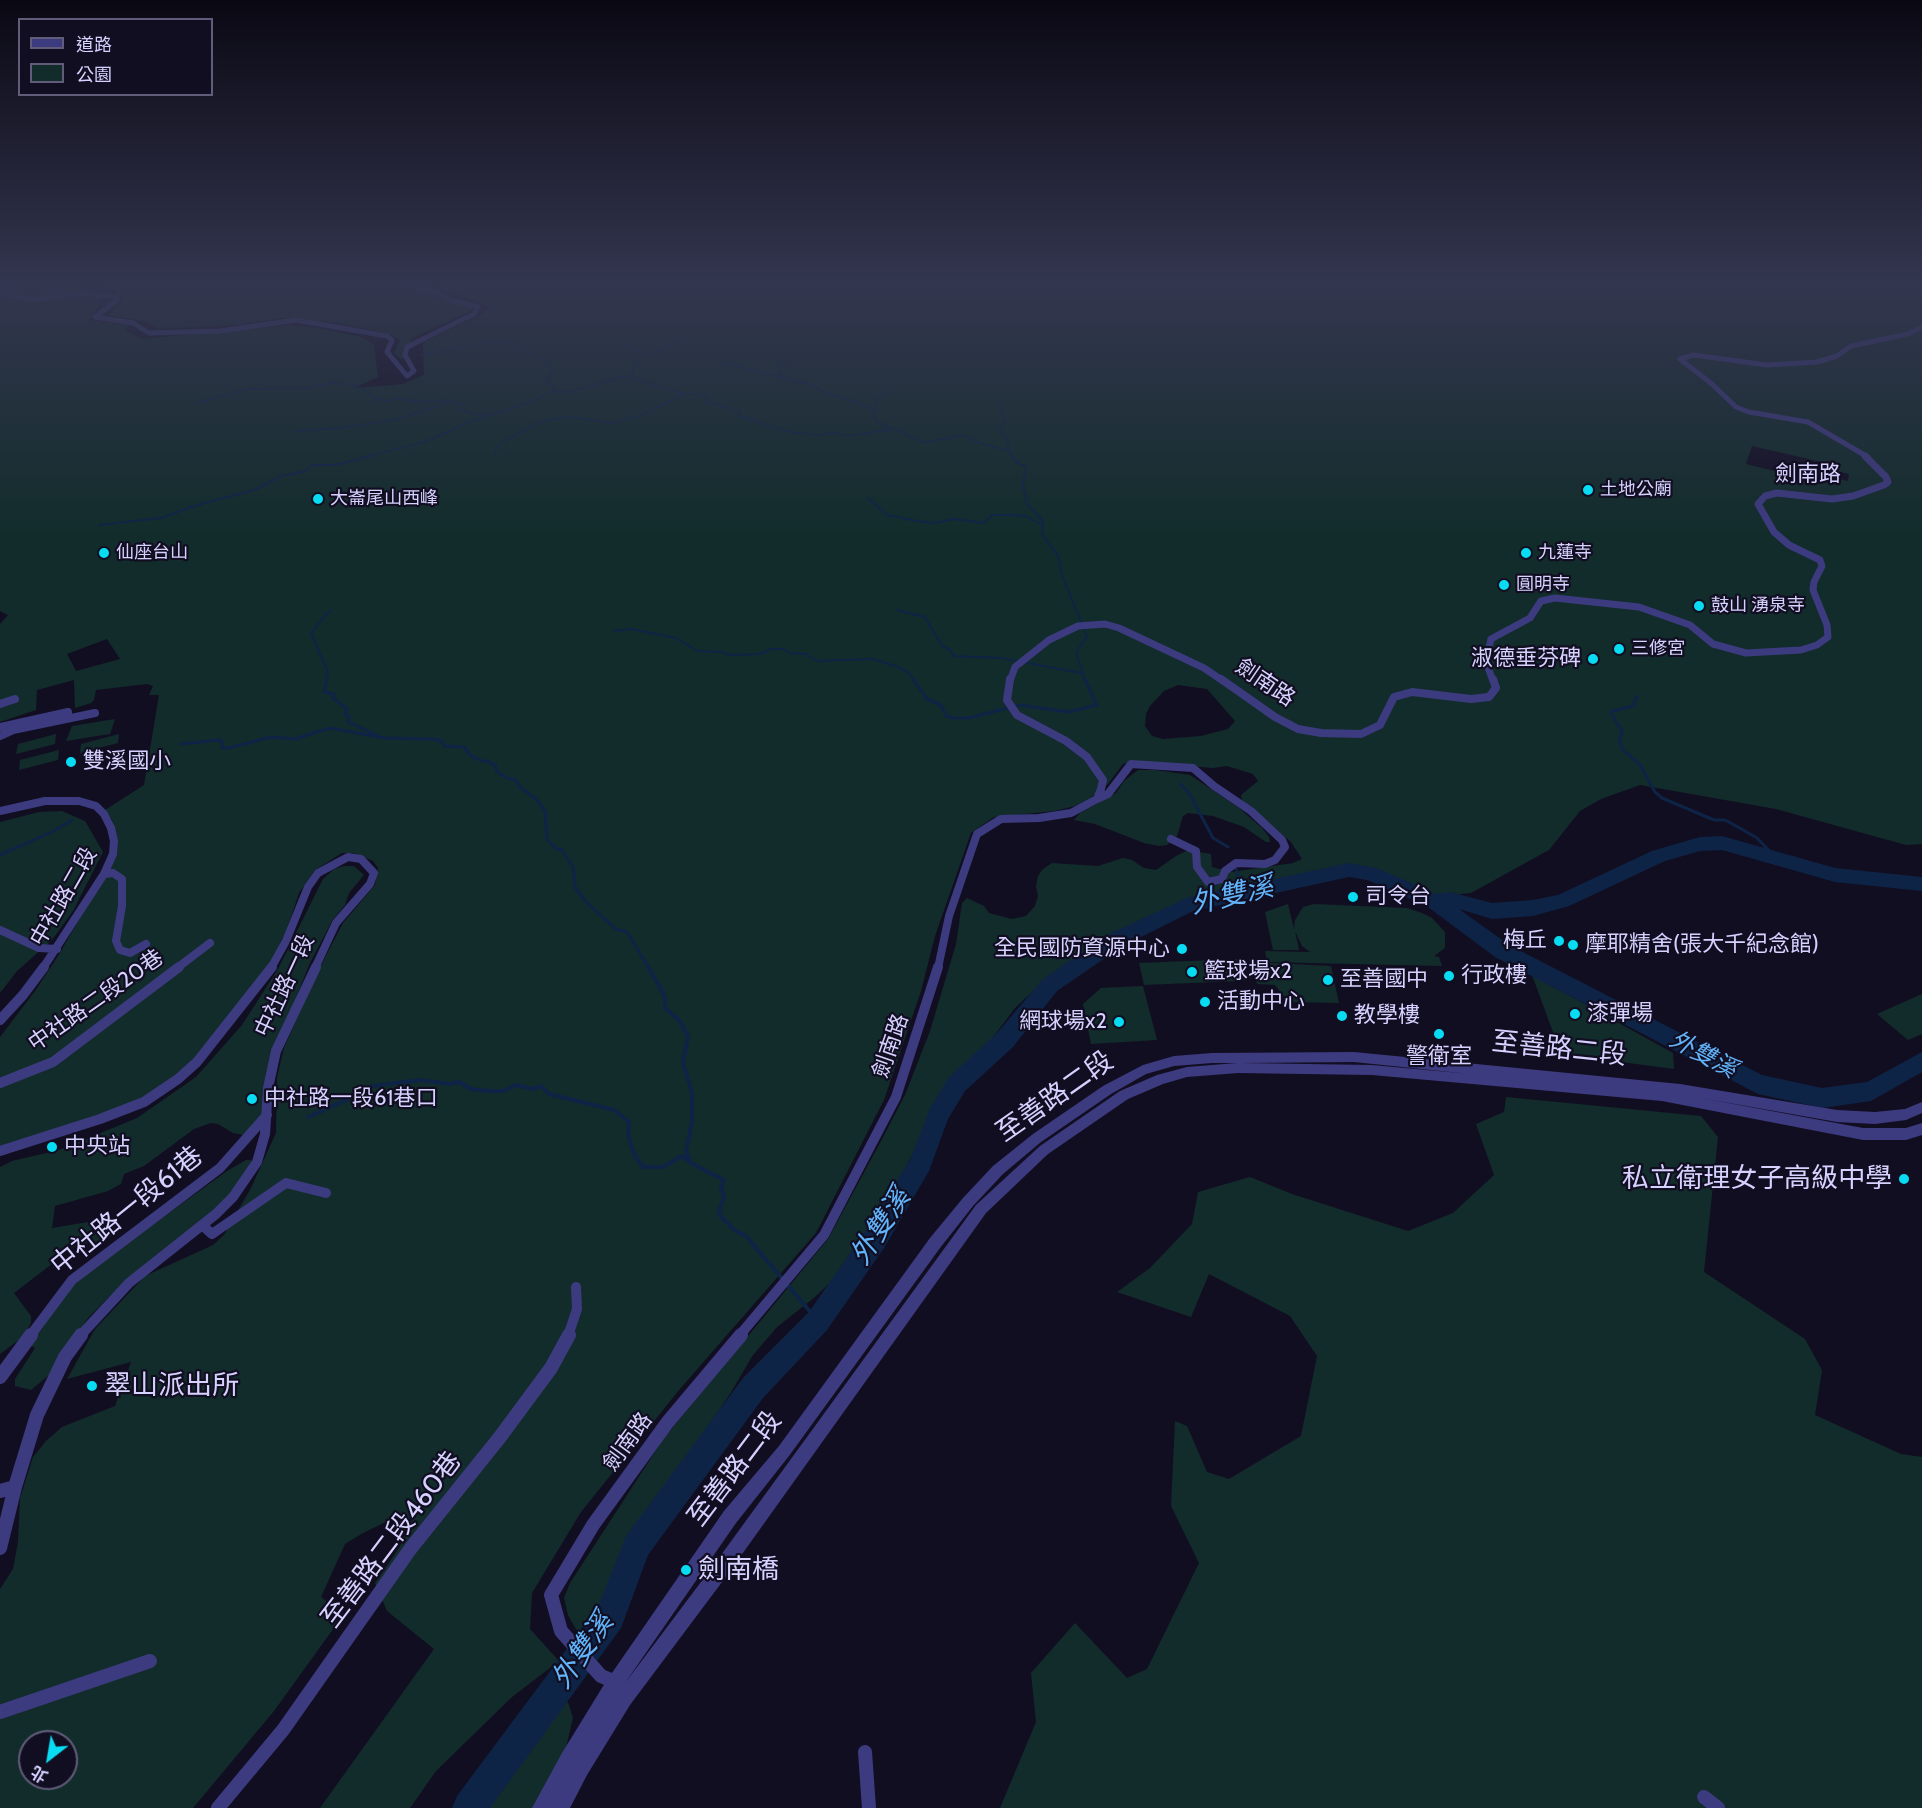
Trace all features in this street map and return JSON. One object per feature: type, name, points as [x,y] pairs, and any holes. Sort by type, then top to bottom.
[{"type":"street","points":[[401,366],[404,375],[407,376],[414,371],[411,366]]},
{"type":"street","name":"劍南路","points":[[616,1683],[561,1631],[551,1594],[593,1525],[667,1424],[824,1235],[896,1096],[930,995],[943,950],[949,916],[977,834],[1001,819],[1039,818],[1071,813],[1097,799],[1102,780],[1087,757],[1066,741],[1017,715],[1008,700],[1009,683],[1015,667],[1049,640],[1081,626],[1104,624],[1119,628],[1204,668],[1275,717],[1298,729],[1321,733],[1361,734],[1380,725],[1394,697],[1412,692],[1471,699],[1489,697],[1496,688],[1485,662],[1491,639],[1524,623],[1530,618],[1540,601],[1555,598],[1616,603],[1668,616],[1690,625],[1713,644],[1746,653],[1801,650],[1817,645],[1828,637],[1827,626],[1813,590],[1814,582],[1822,566],[1820,560],[1789,545],[1774,532],[1758,504],[1765,496],[1777,493],[1832,499],[1853,496],[1884,485],[1888,482],[1886,477],[1871,459],[1808,423],[1787,417],[1749,412],[1736,407],[1712,384],[1687,366]]},
{"type":"street","points":[[0,704],[15,699]]},
{"type":"street","points":[[0,727],[70,711]]},
{"type":"street","points":[[0,736],[13,730],[95,713]]},
{"type":"street","points":[[1097,799],[1108,794],[1131,764],[1193,768],[1214,786],[1251,811],[1282,840],[1285,847],[1275,860],[1265,864],[1236,863],[1225,870],[1222,879],[1208,882],[1197,867],[1196,851],[1172,839]]},
{"type":"street","name":"中社路二段","points":[[0,811],[63,800],[78,801],[96,806],[104,814],[114,841],[113,854],[104,874],[57,949],[23,995],[0,1020]]},
{"type":"street","name":"中社路一段","points":[[0,1151],[100,1119],[144,1102],[178,1079],[197,1062],[273,965],[286,941],[308,886],[318,873],[348,857],[362,859],[369,865],[374,873],[370,884],[336,923],[276,1051],[268,1088],[265,1134],[257,1162],[233,1197],[202,1225],[129,1283],[89,1324],[65,1356],[38,1415],[15,1487],[0,1548]]},
{"type":"street","points":[[104,874],[113,873],[122,879],[122,906],[116,942],[120,950],[130,953],[146,944]]},
{"type":"street","points":[[0,930],[39,948],[57,949]]},
{"type":"street","name":"中社路二段20巷","points":[[0,1083],[53,1062],[210,943]]},
{"type":"street","name":"至善路二段","points":[[541,1808],[568,1759],[616,1683],[730,1517],[784,1451],[935,1243],[968,1202],[998,1170],[1037,1138],[1107,1090],[1143,1070],[1174,1061],[1212,1058],[1354,1057],[1680,1089],[1837,1116],[1875,1118],[1906,1114],[1922,1107]]},
{"type":"street","name":"至善路二段","points":[[560,1808],[581,1769],[616,1683],[719,1572],[981,1209],[1026,1166],[1056,1142],[1133,1090],[1187,1072],[1238,1068],[1372,1070],[1662,1096],[1863,1134],[1906,1134],[1922,1129]]},
{"type":"street","name":"中社路一段61巷","points":[[0,1377],[72,1280],[220,1168],[267,1116]]},
{"type":"street","points":[[202,1225],[212,1234],[286,1183],[327,1192]]},
{"type":"street","name":"至善路二段460巷","points":[[218,1808],[283,1730],[411,1548],[500,1437],[551,1368],[569,1334],[577,1310],[576,1287]]},
{"type":"street","points":[[0,1491],[15,1487]]},
{"type":"street","points":[[0,1712],[150,1661]]},
{"type":"street","points":[[865,1752],[869,1808]]},
{"type":"street","points":[[1704,1797],[1718,1808]]},
{"type":"green space","points":[[0,366],[377,366],[378,377],[354,388],[403,384],[424,375],[424,366],[1922,366],[1922,844],[1906,845],[1776,809],[1640,785],[1601,799],[1580,811],[1549,850],[1471,893],[1440,896],[1375,871],[1337,867],[1188,900],[1113,934],[1045,980],[1015,1008],[985,1048],[961,1071],[938,1103],[887,1205],[841,1272],[815,1297],[777,1327],[753,1355],[730,1394],[623,1555],[595,1627],[586,1635],[577,1631],[568,1615],[564,1598],[570,1583],[664,1438],[828,1239],[881,1141],[905,1095],[930,1031],[956,944],[962,903],[967,898],[984,906],[989,913],[1012,919],[1026,916],[1035,906],[1038,896],[1036,886],[1038,876],[1052,863],[1098,866],[1123,858],[1132,860],[1144,868],[1156,870],[1188,850],[1211,854],[1212,867],[1231,872],[1293,863],[1302,859],[1291,842],[1242,800],[1241,795],[1258,781],[1253,774],[1227,766],[1213,768],[1134,761],[1123,764],[1108,784],[1089,799],[1075,806],[1055,811],[994,817],[971,833],[935,936],[921,991],[884,1100],[816,1233],[679,1390],[581,1512],[532,1593],[530,1629],[559,1661],[512,1697],[436,1771],[410,1808],[320,1808],[434,1649],[387,1611],[375,1583],[399,1548],[411,1520],[398,1516],[345,1544],[321,1597],[344,1614],[274,1711],[193,1808],[0,1808],[0,1589],[13,1569],[18,1542],[20,1498],[33,1457],[62,1427],[115,1406],[131,1362],[67,1379],[95,1329],[145,1276],[213,1245],[224,1235],[251,1188],[276,1133],[277,1077],[284,1048],[318,971],[343,923],[375,885],[378,868],[373,861],[354,853],[342,853],[315,870],[299,893],[286,932],[272,959],[256,982],[195,1060],[142,1100],[0,1148],[0,1037],[58,956],[109,868],[116,838],[112,820],[105,810],[144,785],[159,695],[149,695],[153,686],[147,684],[96,690],[91,703],[75,708],[74,680],[37,690],[36,710],[0,722],[0,624],[8,615],[0,611]],"holes":[[[1752,446],[1826,463],[1826,469],[1849,474],[1848,481],[1824,476],[1823,483],[1746,464]],[[107,639],[120,659],[76,671],[67,654]],[[1178,685],[1207,689],[1235,721],[1228,729],[1201,736],[1163,739],[1152,736],[1145,726],[1146,714],[1164,691]]]},
{"type":"green space","points":[[115,719],[110,734],[66,741],[72,726]]},
{"type":"green space","points":[[56,734],[55,744],[16,754],[18,744]]},
{"type":"green space","points":[[119,734],[118,743],[80,753],[81,744]]},
{"type":"green space","points":[[59,750],[58,760],[19,770],[20,760]]},
{"type":"green space","points":[[1138,770],[1190,775],[1239,808],[1262,828],[1270,842],[1266,842],[1244,827],[1213,816],[1188,813],[1183,816],[1177,836],[1167,845],[1159,846],[1144,843],[1095,824],[1074,820],[1080,813],[1116,793],[1124,781]]},
{"type":"green space","points":[[62,811],[85,821],[103,852],[73,911],[52,940],[17,971],[0,993],[0,822],[39,812]]},
{"type":"green space","points":[[354,866],[364,875],[349,893],[345,905],[332,921],[310,963],[290,1012],[265,1115],[243,1135],[211,1123],[194,1129],[144,1166],[124,1174],[121,1184],[108,1191],[55,1206],[52,1228],[112,1218],[116,1225],[115,1234],[103,1241],[78,1244],[14,1293],[31,1316],[31,1323],[23,1337],[0,1354],[0,1167],[12,1161],[59,1150],[137,1118],[196,1077],[242,1025],[278,969],[323,879],[334,869]]},
{"type":"green space","points":[[1288,904],[1294,929],[1295,920],[1303,907],[1314,904],[1407,908],[1422,913],[1432,918],[1445,932],[1445,948],[1434,956],[1439,957],[1442,966],[1267,962],[1265,951],[1310,952],[1302,946],[1295,931],[1299,950],[1273,950],[1265,912]]},
{"type":"green space","name":"籃球場x2","points":[[1240,959],[1246,980],[1144,985],[1139,963]]},
{"type":"green space","points":[[1253,962],[1331,966],[1339,1003],[1288,1002],[1275,985],[1257,984]]},
{"type":"green space","name":"漆彈場","points":[[1532,975],[1673,1053],[1674,1069],[1561,1054]]},
{"type":"green space","name":"網球場x2","points":[[1143,986],[1157,1040],[1091,1044],[1083,1004],[1101,988]]},
{"type":"green space","points":[[1922,994],[1922,1034],[1908,1040],[1877,1014]]},
{"type":"green space","points":[[1506,1097],[1701,1116],[1718,1137],[1704,1272],[1805,1339],[1822,1370],[1815,1415],[1901,1454],[1922,1457],[1922,1808],[1000,1808],[1036,1722],[1031,1673],[1075,1623],[1127,1678],[1147,1669],[1199,1563],[1171,1506],[1175,1421],[1187,1426],[1207,1472],[1229,1479],[1301,1436],[1317,1356],[1290,1316],[1209,1274],[1191,1317],[1117,1292],[1150,1268],[1192,1224],[1198,1192],[1250,1177],[1292,1194],[1408,1231],[1453,1213],[1494,1175],[1476,1124],[1504,1112]]},
{"type":"green space","points":[[246,1160],[251,1160],[252,1164],[238,1186],[210,1213],[112,1294],[88,1318],[49,1375],[31,1390],[15,1386],[15,1379],[35,1348],[28,1344],[67,1291],[101,1262],[227,1171]]},
{"type":"green space","points":[[568,1702],[573,1718],[564,1756],[535,1808],[483,1808],[549,1714]]},
{"type":"waterway","points":[[550,366],[551,373],[546,380],[557,391]]},
{"type":"waterway","points":[[634,378],[632,372],[635,366]]},
{"type":"waterway","points":[[737,366],[784,378]]},
{"type":"waterway","points":[[781,366],[778,371],[784,378]]},
{"type":"waterway","points":[[365,457],[425,442],[467,423],[534,401],[549,392],[570,392],[626,376],[683,394],[699,394],[706,398],[706,402],[729,408],[731,411],[738,411],[740,416],[789,432],[821,435],[835,432],[848,436],[895,429],[924,443],[963,435],[980,443],[1009,451]]},
{"type":"waterway","points":[[784,378],[812,385],[819,390],[859,403],[871,409],[877,421],[890,429]]},
{"type":"waterway","points":[[197,403],[247,389],[307,388],[334,383],[356,386],[368,391],[372,397],[386,401],[397,399],[427,402],[445,400],[464,405],[462,409],[472,414],[489,415]]},
{"type":"waterway","points":[[875,413],[876,399],[889,390]]},
{"type":"waterway","points":[[494,455],[497,447],[506,440],[542,421],[570,417],[613,423],[636,417],[682,395]]},
{"type":"waterway","points":[[294,431],[340,428],[398,419],[449,402]]},
{"type":"waterway","points":[[999,403],[1005,422],[999,427],[1007,439],[1009,451]]},
{"type":"waterway","points":[[1009,451],[1013,457]]},
{"type":"waterway","points":[[99,525],[161,518],[191,507],[257,489],[281,476],[303,472],[313,465],[335,465],[371,456]]},
{"type":"waterway","points":[[1012,456],[1016,462],[1026,467],[1023,485],[1027,504],[1043,521],[1042,534],[1058,556],[1062,575],[1087,637],[1076,652],[1085,681]]},
{"type":"waterway","points":[[868,498],[887,515],[917,521],[935,523],[954,519],[984,523],[992,515],[1017,515],[1028,517],[1042,525]]},
{"type":"waterway","points":[[326,681],[328,672],[311,633],[330,610]]},
{"type":"waterway","points":[[897,610],[925,617],[942,646],[949,649],[954,656],[1002,658],[1081,673]]},
{"type":"waterway","points":[[614,631],[631,629],[676,638],[698,651],[722,652],[729,655],[760,654],[771,649],[784,649],[790,653],[806,654],[817,661],[872,659],[896,666],[909,673],[915,681]]},
{"type":"waterway","points":[[327,679],[324,692],[334,694],[333,698],[347,709],[345,714],[349,716],[348,722],[377,735]]},
{"type":"waterway","points":[[913,679],[927,699],[941,705],[946,716],[953,718],[969,718],[1019,705],[1069,712],[1096,705]]},
{"type":"waterway","points":[[1085,679],[1097,706]]},
{"type":"waterway","points":[[1637,696],[1633,706],[1612,711],[1612,715],[1622,731],[1619,742],[1623,750],[1640,765],[1655,792],[1662,798],[1714,820],[1725,820],[1738,827],[1757,838],[1777,859]]},
{"type":"waterway","points":[[181,744],[219,740],[222,741],[222,748],[229,748],[271,737],[295,739],[330,728],[384,738],[434,739],[442,741],[444,746],[464,747],[470,755],[482,761],[488,761],[496,766],[496,771],[509,779],[515,779],[519,786],[537,800],[545,811],[547,839],[555,848],[562,850],[573,867],[575,887],[586,902],[616,929],[627,932],[649,968]]},
{"type":"waterway","points":[[1180,784],[1189,793],[1213,838],[1228,847]]},
{"type":"waterway","points":[[0,855],[52,832],[72,820]]},
{"type":"waterway","name":"外雙溪","points":[[1435,902],[1450,899],[1492,911],[1533,908],[1562,901],[1659,856],[1700,844],[1722,843],[1835,875],[1922,884]]},
{"type":"waterway","points":[[1236,868],[1242,894]]},
{"type":"waterway","name":"外雙溪","points":[[469,1808],[610,1617],[636,1546],[753,1388],[818,1321],[875,1239],[921,1163],[938,1115],[957,1084],[1005,1040],[1050,985],[1114,941],[1189,904],[1349,870],[1370,873],[1435,902]]},
{"type":"waterway","name":"外雙溪","points":[[1435,902],[1502,951],[1758,1084],[1822,1098],[1871,1091],[1922,1061]]},
{"type":"waterway","points":[[648,967],[665,999],[665,1008],[679,1020],[688,1036],[683,1062],[692,1093],[692,1122],[686,1151],[691,1163],[724,1180],[721,1189],[724,1197],[719,1211],[721,1217],[737,1232],[746,1236],[818,1321]]},
{"type":"waterway","points":[[308,1117],[360,1094],[372,1086],[420,1080],[450,1084],[459,1082],[471,1089],[489,1091],[503,1091],[516,1085],[533,1089],[541,1086],[549,1094],[614,1110],[629,1122],[628,1135],[635,1156],[643,1167],[663,1167],[682,1156],[690,1162]]},
{"type":"place","name":"土地公廟","points":[[1588,490]]},
{"type":"place","name":"大崙尾山西峰","points":[[318,499]]},
{"type":"place","name":"仙座台山","points":[[104,553]]},
{"type":"place","name":"九蓮寺","points":[[1526,553]]},
{"type":"place","name":"圓明寺","points":[[1504,585]]},
{"type":"place","name":"鼓山 湧泉寺","points":[[1699,606]]},
{"type":"place","name":"三修宮","points":[[1619,649]]},
{"type":"place","name":"淑德垂芬碑","points":[[1593,659]]},
{"type":"place","name":"雙溪國小","points":[[71,762]]},
{"type":"place","name":"司令台","points":[[1353,897]]},
{"type":"place","name":"梅丘","points":[[1559,941]]},
{"type":"place","name":"摩耶精舍(張大千紀念館)","points":[[1573,945]]},
{"type":"place","name":"全民國防資源中心","points":[[1182,949]]},
{"type":"place","name":"籃球場x2","points":[[1192,972]]},
{"type":"place","name":"行政樓","points":[[1449,976]]},
{"type":"place","name":"至善國中","points":[[1328,980]]},
{"type":"place","name":"活動中心","points":[[1205,1002]]},
{"type":"place","name":"漆彈場","points":[[1575,1014]]},
{"type":"place","name":"教學樓","points":[[1342,1016]]},
{"type":"place","name":"網球場x2","points":[[1119,1022]]},
{"type":"place","name":"警衛室","points":[[1439,1034]]},
{"type":"place","name":"中社路一段61巷口","points":[[252,1099]]},
{"type":"place","name":"中央站","points":[[52,1147]]},
{"type":"place","name":"私立衛理女子高級中學","points":[[1904,1179]]},
{"type":"place","name":"翠山派出所","points":[[92,1386]]},
{"type":"place","name":"劍南橋","points":[[686,1570]]}]
